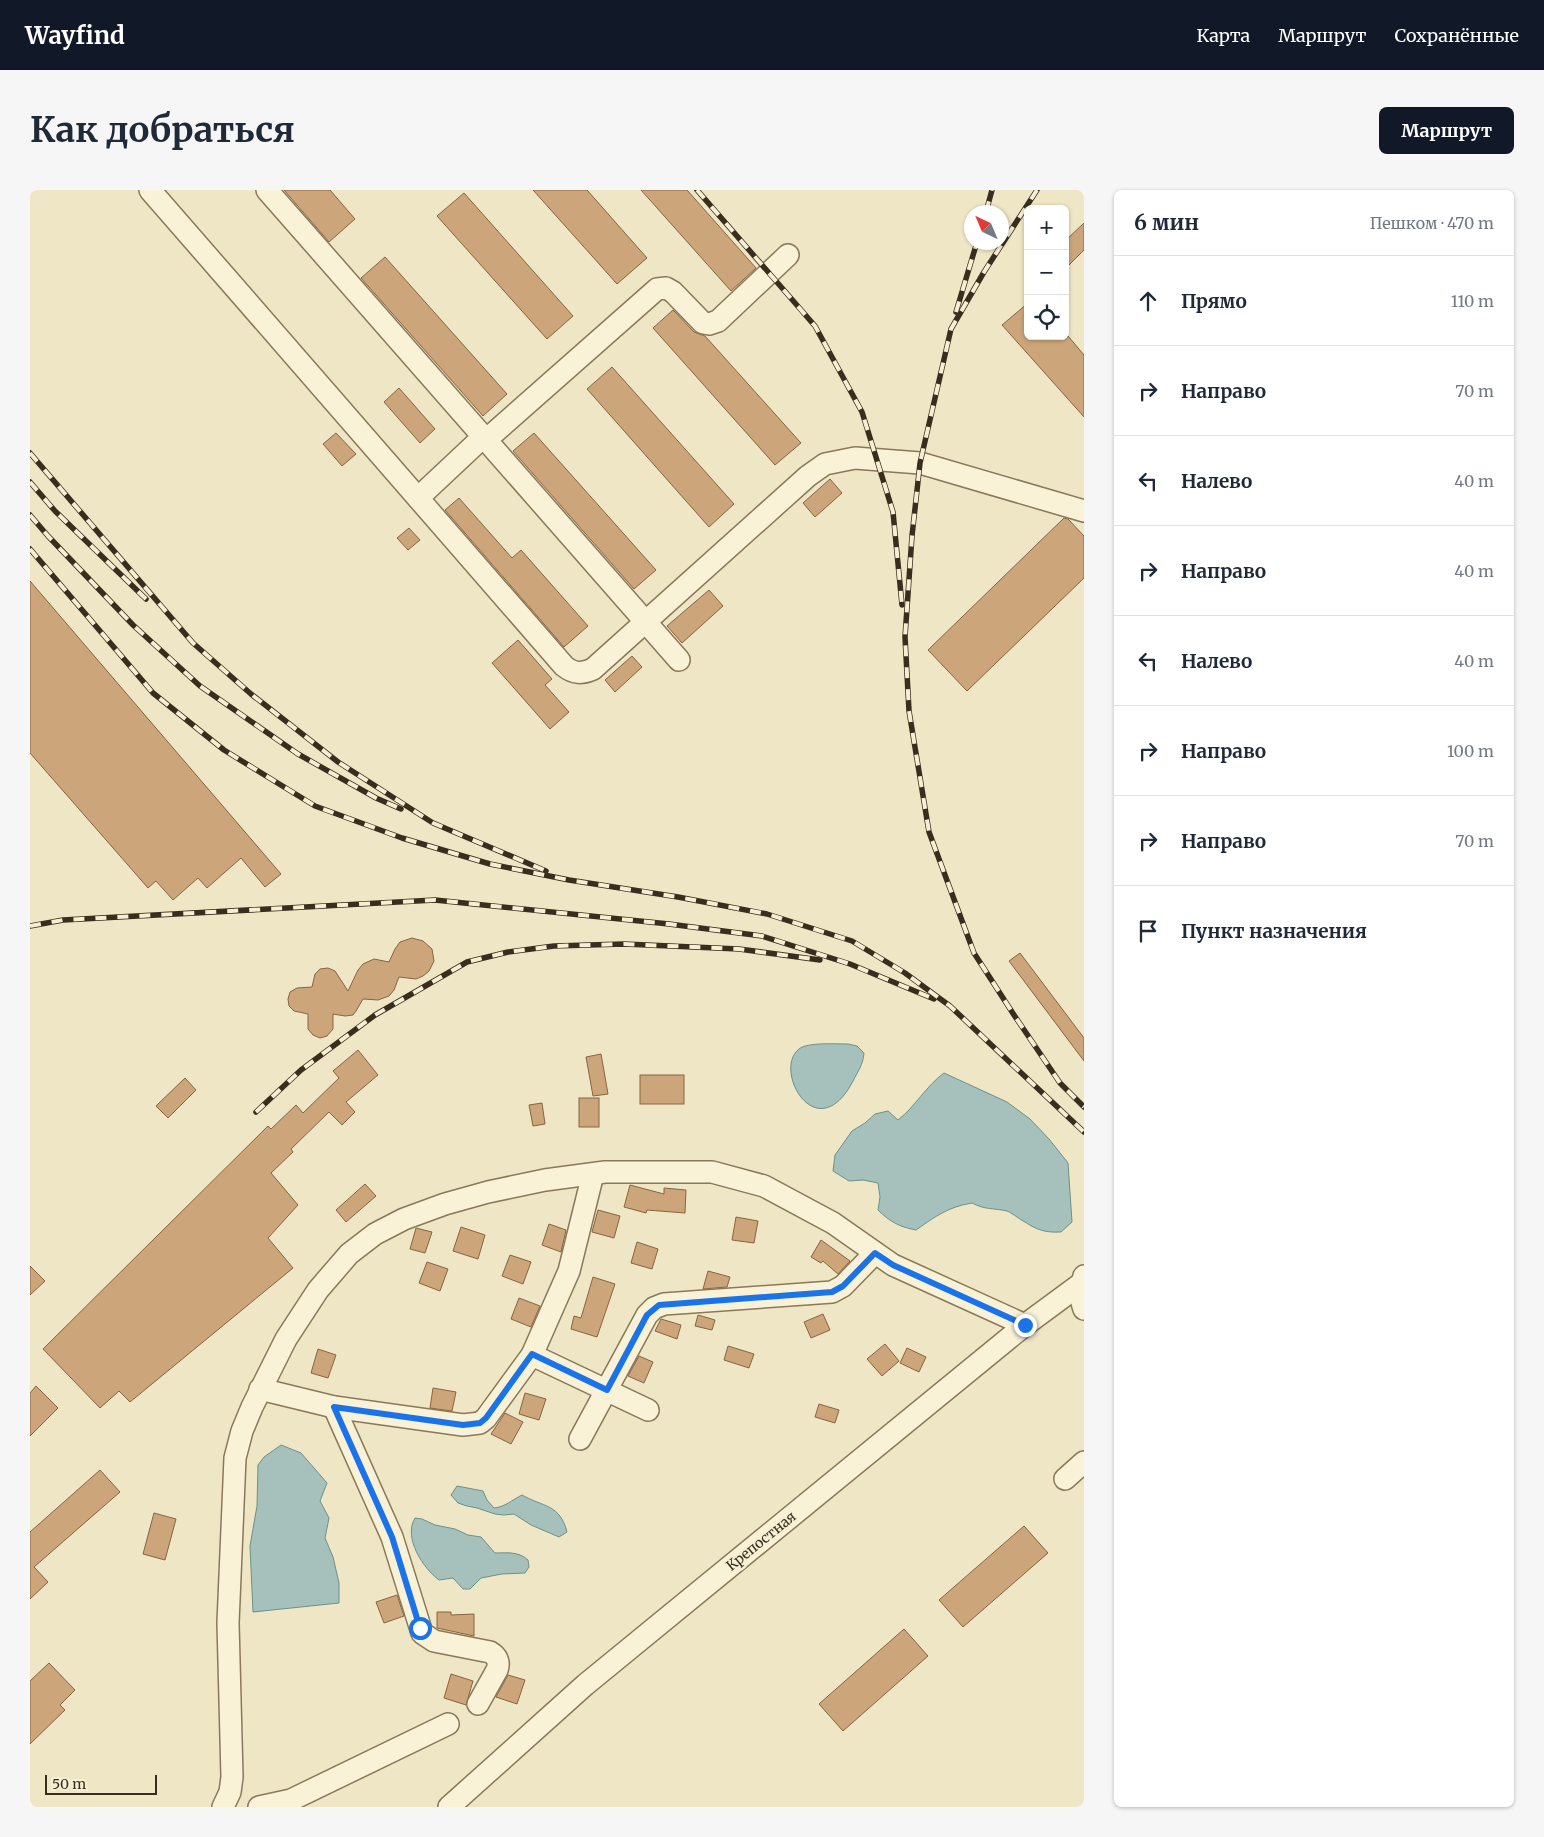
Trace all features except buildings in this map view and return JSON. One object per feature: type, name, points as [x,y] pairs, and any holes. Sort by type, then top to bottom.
[{"type":"street","points":[[150,190],[564,666],[580,674],[593,669],[808,476],[825,464],[863,458],[920,463],[1084,511]]},
{"type":"street","points":[[267,190],[678,660]]},
{"type":"street","points":[[418,498],[484,438],[657,290],[666,288],[673,292],[703,323],[709,324],[718,321],[788,255]]},
{"type":"street","points":[[223,1807],[230,1792],[232,1777],[228,1623],[235,1458],[242,1431],[260,1389],[286,1339],[318,1290],[349,1254],[375,1234],[404,1219],[445,1204],[488,1192],[545,1180],[604,1172],[712,1172],[764,1186],[833,1223],[893,1265],[1025,1325]]},
{"type":"street","points":[[260,1389],[334,1407],[463,1425],[480,1423],[490,1414],[532,1354],[569,1271],[593,1174]]},
{"type":"street","points":[[580,1439],[647,1315],[659,1305],[832,1292],[843,1286],[875,1253]]},
{"type":"street","points":[[1083,1280],[1082,1303],[1084,1309]]},
{"type":"street","name":"Крепостная","points":[[449,1807],[585,1685],[1025,1325],[1083,1280]]},
{"type":"street","points":[[532,1354],[648,1410]]},
{"type":"street","points":[[334,1407],[392,1537],[422,1633],[434,1641],[490,1652],[498,1660],[497,1670],[478,1704]]},
{"type":"street","points":[[1065,1480],[1084,1462]]},
{"type":"street","points":[[259,1807],[291,1800],[448,1724]]},
{"type":"water","points":[[848,1044],[857,1046],[864,1053],[853,1081],[839,1100],[826,1108],[813,1107],[802,1099],[795,1087],[791,1073],[792,1059],[799,1049],[808,1045]]},
{"type":"water","points":[[944,1073],[1007,1102],[1030,1119],[1068,1163],[1072,1222],[1061,1232],[1048,1232],[1038,1229],[1007,1211],[985,1208],[972,1203],[936,1216],[916,1230],[910,1229],[891,1221],[878,1210],[880,1197],[878,1183],[863,1180],[849,1181],[833,1171],[835,1155],[852,1131],[875,1114],[888,1111],[898,1120]]},
{"type":"water","points":[[281,1445],[301,1453],[327,1483],[320,1501],[329,1518],[325,1538],[333,1557],[339,1583],[339,1603],[253,1612],[250,1546],[257,1506],[258,1465],[264,1457]]},
{"type":"water","points":[[457,1486],[483,1491],[487,1500],[494,1508],[505,1505],[522,1495],[555,1511],[564,1523],[567,1532],[559,1537],[531,1525],[514,1514],[495,1514],[458,1503],[451,1495]]},
{"type":"water","points":[[415,1518],[455,1529],[468,1535],[481,1537],[495,1553],[520,1555],[528,1560],[529,1567],[525,1573],[502,1574],[481,1578],[470,1589],[463,1589],[453,1578],[439,1580],[427,1568],[416,1552],[411,1534]]},
{"type":"railway","points":[[697,190],[815,326],[862,412],[893,512],[902,605]]},
{"type":"railway","points":[[988,205],[992,190]]},
{"type":"railway","points":[[1037,190],[984,272],[951,329],[920,463],[912,536],[905,637],[909,711],[929,832],[974,953],[1060,1083],[1084,1107]]},
{"type":"railway","points":[[956,312],[975,250]]},
{"type":"railway","points":[[30,453],[193,643],[251,694],[338,762],[433,823],[546,871]]},
{"type":"railway","points":[[30,482],[55,511],[146,599]]},
{"type":"railway","points":[[30,515],[133,625],[200,686],[298,754],[376,798],[401,809]]},
{"type":"railway","points":[[30,549],[153,693],[224,750],[315,806],[402,838],[490,864],[569,880],[678,897],[767,914],[852,941],[905,973],[950,1006],[1084,1132]]},
{"type":"railway","points":[[30,926],[63,920],[435,900],[669,924],[762,936],[850,964],[934,999]]},
{"type":"railway","points":[[256,1112],[301,1070],[375,1015],[467,962],[508,952],[554,946],[624,944],[739,949],[820,960]]},
{"type":"route","points":[[420,1628],[392,1537],[334,1407],[463,1425],[480,1423],[490,1414],[532,1354],[607,1390],[647,1315],[659,1305],[824,1294],[838,1290],[843,1286],[875,1253],[893,1265],[1025,1325]]}]
